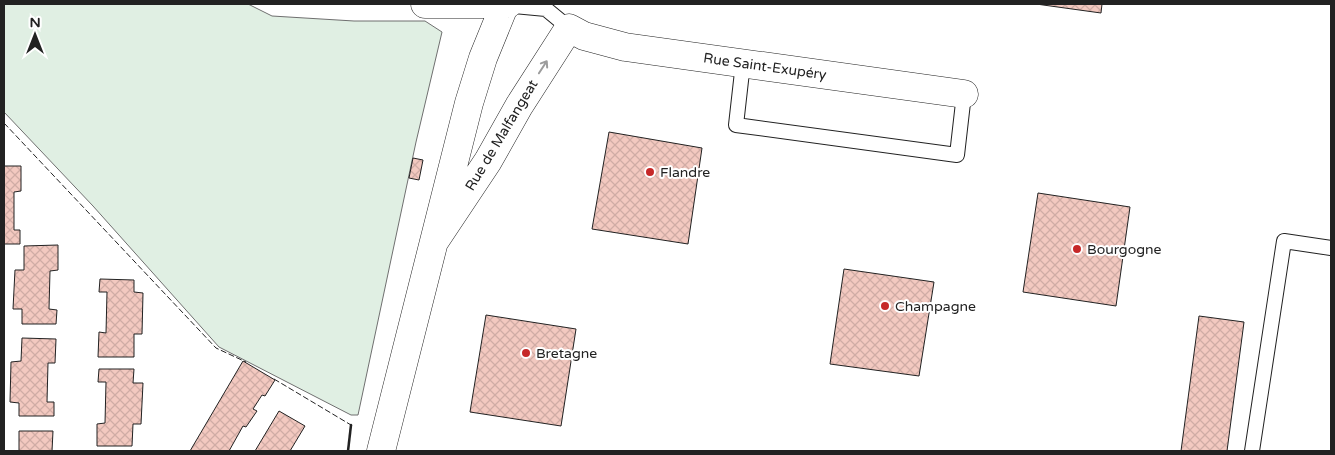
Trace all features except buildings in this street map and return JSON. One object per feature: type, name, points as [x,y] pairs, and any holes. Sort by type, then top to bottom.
[{"type":"street","points":[[425,4],[506,4]]},
{"type":"street","name":"Rue de Malfangeat","points":[[381,451],[482,58],[506,4]]},
{"type":"street","name":"Rue de Malfangeat","points":[[434,242],[488,161],[519,106],[569,28]]},
{"type":"street","name":"Rue Saint-Exupéry","points":[[569,28],[584,36],[625,47],[964,94]]},
{"type":"lane","points":[[506,4],[546,9],[569,28]]},
{"type":"lane","points":[[743,63],[736,126],[957,155],[964,94]]},
{"type":"lane","points":[[1252,451],[1284,241],[1331,248]]},
{"type":"green space","points":[[4,4],[248,4],[272,16],[354,21],[425,21],[442,32],[416,142],[358,415],[351,415],[219,347],[93,206],[4,112]]},
{"type":"fence","points":[[4,123],[216,348],[246,362]]},
{"type":"fence","points":[[274,379],[351,425]]},
{"type":"wall","points":[[348,451],[351,425]]},
{"type":"place","name":"Flandre","points":[[650,172]]},
{"type":"place","name":"Bourgogne","points":[[1077,249]]},
{"type":"place","name":"Champagne","points":[[885,306]]},
{"type":"place","name":"Bretagne","points":[[526,353]]}]
